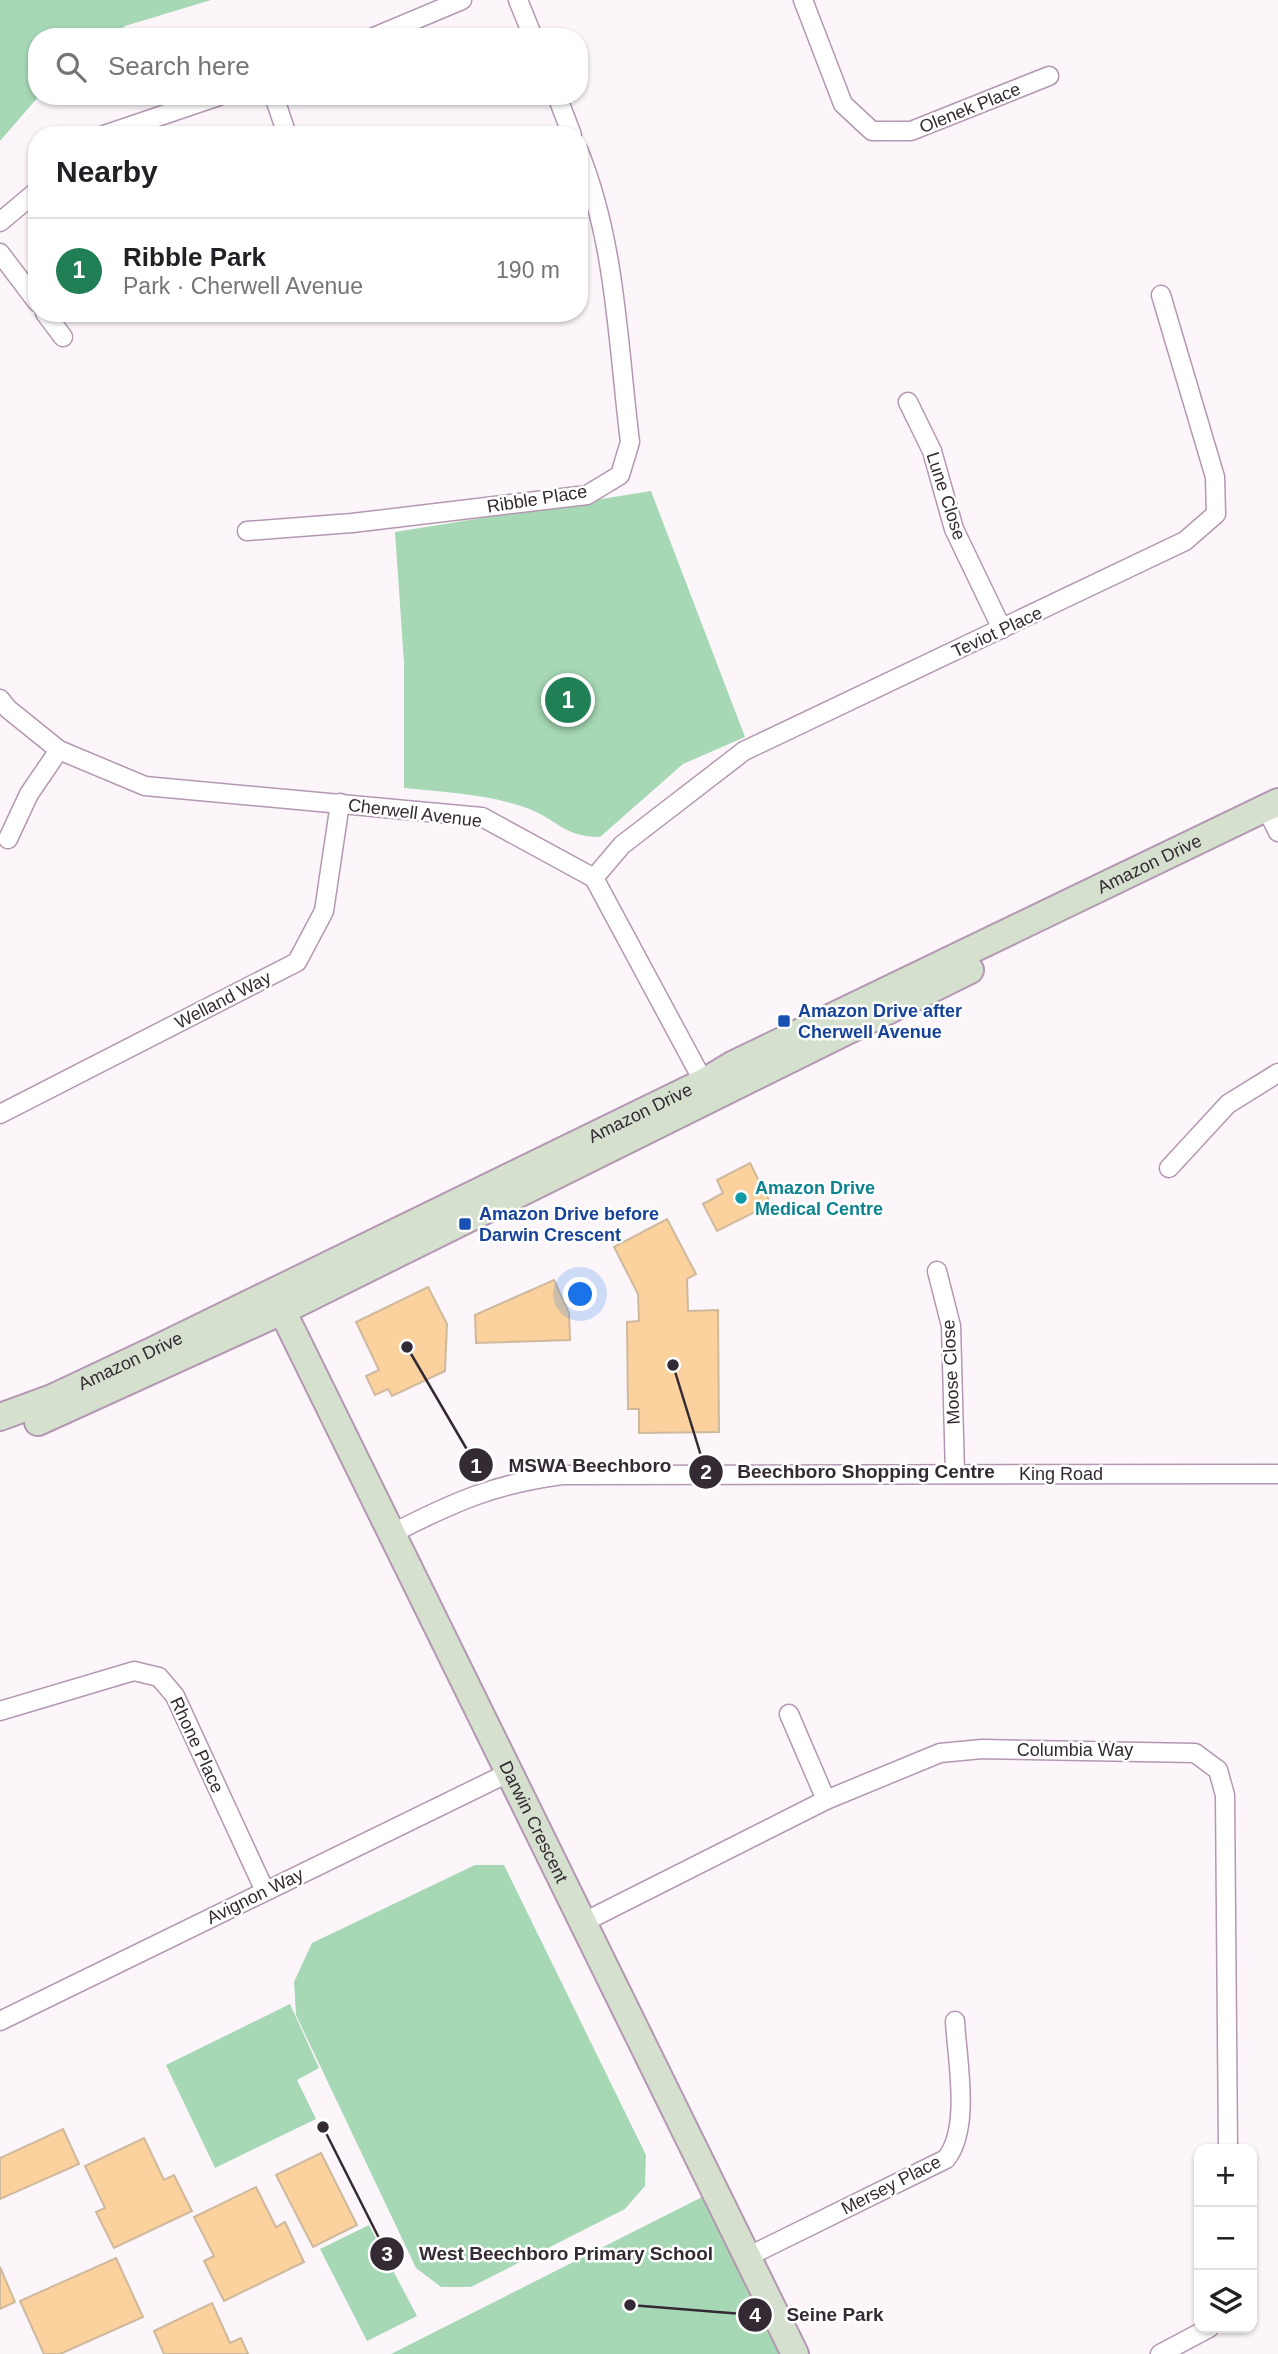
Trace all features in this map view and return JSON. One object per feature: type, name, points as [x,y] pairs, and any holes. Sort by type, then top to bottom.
[{"type":"street","points":[[395,28],[462,0]]},
{"type":"street","points":[[518,0],[529,28]]},
{"type":"street","name":"Olenek Place","points":[[803,0],[843,104],[872,131],[911,131],[1049,76]]},
{"type":"street","points":[[131,126],[192,105]]},
{"type":"street","points":[[277,105],[284,126]]},
{"type":"street","points":[[560,105],[569,126]]},
{"type":"street","name":"Ribble Place","points":[[247,531],[352,523],[587,495],[620,475],[630,442],[603,225],[588,175]]},
{"type":"street","points":[[0,222],[28,199]]},
{"type":"street","points":[[0,253],[28,290]]},
{"type":"street","name":"Teviot Place","points":[[594,878],[622,845],[744,751],[1185,541],[1216,514],[1215,477],[1161,295]]},
{"type":"street","points":[[51,322],[62,337]]},
{"type":"street","name":"Lune Close","points":[[908,402],[932,451],[954,529],[1002,629]]},
{"type":"street","name":"Cherwell Avenue","points":[[0,699],[8,709],[59,750],[145,786],[482,817],[594,878]]},
{"type":"street","points":[[8,839],[29,794],[59,750]]},
{"type":"street","name":"Welland Way","points":[[0,1114],[297,962],[324,911],[340,803]]},
{"type":"street","name":"Amazon Drive","points":[[0,1435],[103,1395],[277,1301],[708,1090],[732,1065],[1275,818]]},
{"type":"street","points":[[594,878],[708,1090]]},
{"type":"street","points":[[1170,1168],[1228,1104],[1278,1073]]},
{"type":"street","name":"Moose Close","points":[[937,1271],[951,1326],[955,1474]]},
{"type":"street","name":"Amazon Drive","points":[[0,1417],[277,1301]]},
{"type":"street","name":"Darwin Crescent","points":[[277,1301],[795,2354]]},
{"type":"street","name":"King Road","points":[[393,1533],[473,1494],[501,1485],[562,1475],[1278,1474]]},
{"type":"street","name":"Rhone Place","points":[[0,1711],[134,1671],[159,1677],[175,1696],[265,1891]]},
{"type":"street","points":[[789,1714],[826,1801]]},
{"type":"street","name":"Columbia Way","points":[[584,1922],[826,1801],[922,1758],[961,1750],[1183,1751],[1207,1759],[1218,1770],[1225,1795],[1228,2144]]},
{"type":"street","name":"Avignon Way","points":[[0,2021],[510,1772]]},
{"type":"street","name":"Mersey Place","points":[[749,2256],[946,2159],[955,2148],[961,2125],[956,2021]]},
{"type":"street","points":[[1160,2354],[1200,2333]]},
{"type":"green space","points":[[0,0],[211,0],[123,28],[28,28],[28,105],[31,105],[0,141]]},
{"type":"green space","points":[[651,491],[745,737],[683,764],[600,837],[569,831],[537,812],[512,803],[466,794],[404,788],[404,663],[395,532]]},
{"type":"green space","points":[[475,1865],[504,1865],[646,2155],[645,2186],[625,2209],[471,2287],[441,2287],[416,2268],[296,2015],[294,1982],[312,1943]]},
{"type":"green space","points":[[290,2004],[319,2068],[297,2080],[316,2119],[215,2168],[166,2065]]},
{"type":"green space","points":[[716,2190],[796,2354],[391,2354]]},
{"type":"green space","points":[[369,2225],[417,2316],[367,2341],[320,2249]]},
{"type":"building","name":"Amazon Drive Medical Centre","points":[[750,1163],[771,1204],[717,1231],[703,1204],[723,1193],[717,1180]]},
{"type":"building","points":[[667,1219],[696,1274],[687,1279],[688,1311],[718,1310],[719,1432],[639,1433],[639,1409],[628,1409],[627,1322],[639,1321],[638,1294],[614,1247]]},
{"type":"building","points":[[554,1280],[569,1313],[570,1340],[476,1343],[475,1315]]},
{"type":"building","points":[[428,1287],[447,1324],[445,1371],[392,1396],[388,1389],[375,1395],[366,1376],[379,1370],[356,1322]]},
{"type":"building","points":[[63,2129],[79,2164],[0,2199],[0,2158]]},
{"type":"building","points":[[144,2138],[164,2180],[174,2175],[192,2211],[114,2248],[96,2212],[105,2208],[85,2166]]},
{"type":"building","points":[[321,2153],[357,2225],[313,2247],[276,2175]]},
{"type":"building","points":[[256,2187],[276,2227],[285,2222],[304,2262],[224,2301],[204,2261],[214,2256],[194,2217]]},
{"type":"building","points":[[116,2258],[143,2317],[60,2354],[44,2354],[20,2301]]},
{"type":"building","points":[[0,2267],[15,2302],[0,2309]]},
{"type":"building","points":[[212,2303],[230,2343],[241,2338],[248,2354],[164,2354],[154,2331]]},
{"type":"place","name":"Ribble Park","points":[[568,700]]},
{"type":"place","name":"Amazon Drive after Cherwell Avenue","points":[[784,1021]]},
{"type":"place","name":"Amazon Drive Medical Centre","points":[[741,1198]]},
{"type":"place","name":"Amazon Drive before Darwin Crescent","points":[[465,1224]]},
{"type":"place","name":"MSWA Beechboro","points":[[407,1347]]},
{"type":"place","name":"Beechboro Shopping Centre","points":[[673,1365]]},
{"type":"place","name":"West Beechboro Primary School","points":[[323,2127]]},
{"type":"place","name":"Seine Park","points":[[630,2305]]}]
